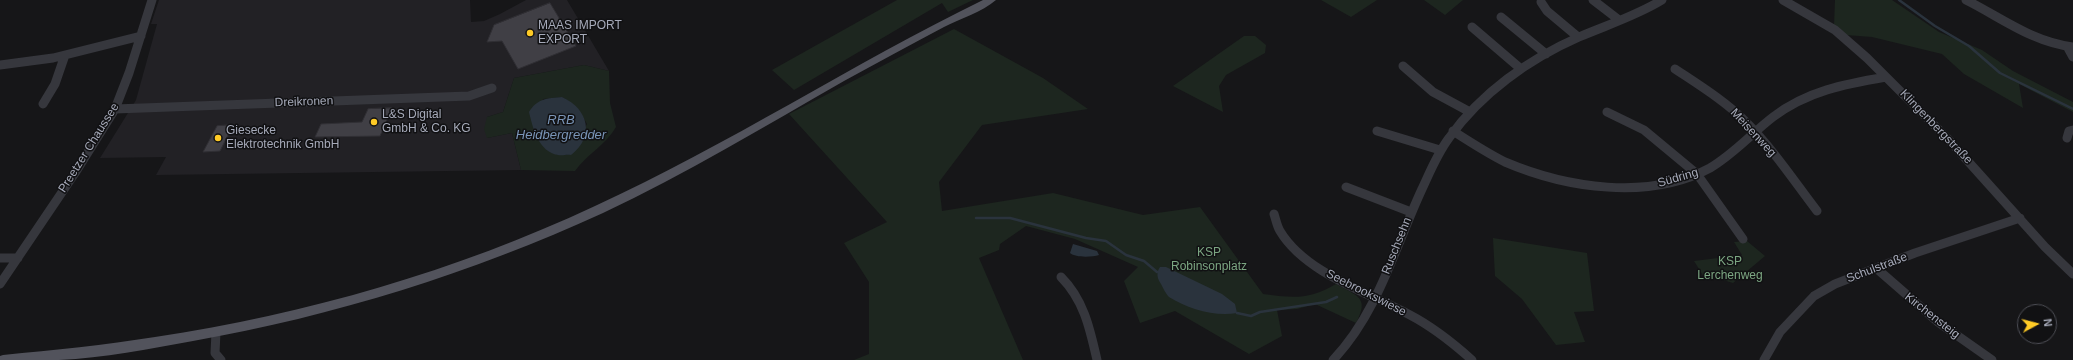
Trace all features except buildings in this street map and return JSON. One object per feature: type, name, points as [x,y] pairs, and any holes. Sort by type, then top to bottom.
[{"type":"main road","points":[[3,360],[51,356],[216,332],[338,305],[409,284],[519,244],[598,210],[659,180],[934,27],[991,0]]},
{"type":"street","name":"Preetzer Chaussee","points":[[0,284],[75,173],[115,109],[129,74],[152,0]]},
{"type":"street","points":[[1593,0],[1619,20]]},
{"type":"street","name":"Klingenbergstraße","points":[[1783,0],[1835,30],[1886,77],[1962,153],[2073,274]]},
{"type":"street","points":[[1966,0],[2028,35],[2070,46],[2073,57]]},
{"type":"street","points":[[1541,2],[1547,11],[1578,37]]},
{"type":"street","points":[[1377,131],[1440,150],[1470,112],[1498,86],[1521,69],[1578,37],[1619,20],[1656,2]]},
{"type":"street","points":[[1501,17],[1546,54]]},
{"type":"street","points":[[1472,27],[1521,69]]},
{"type":"street","points":[[0,65],[14,65],[65,55],[141,36]]},
{"type":"street","points":[[44,104],[55,84],[65,55]]},
{"type":"street","points":[[1403,66],[1433,92],[1470,112]]},
{"type":"street","name":"Meisenweg","points":[[1675,69],[1719,99],[1755,132],[1817,211]]},
{"type":"street","name":"Südring","points":[[1454,132],[1505,161],[1532,171],[1570,182],[1606,186],[1644,187],[1677,181],[1697,174],[1719,162],[1783,110],[1814,93],[1843,84],[1886,77]]},
{"type":"street","name":"Dreikronen","points":[[115,109],[469,96],[492,88]]},
{"type":"street","points":[[1607,112],[1644,130],[1697,174],[1743,239]]},
{"type":"street","points":[[2067,138],[2069,131],[2073,130]]},
{"type":"street","name":"Ruschsehn","points":[[1334,360],[1354,335],[1377,299],[1411,212],[1440,150]]},
{"type":"street","name":"Ruschsehn","points":[[1346,187],[1411,212]]},
{"type":"street","name":"Seebrookswiese","points":[[1274,214],[1274,222],[1280,234],[1292,247],[1318,267],[1348,286],[1411,316],[1442,336],[1472,360]]},
{"type":"street","name":"Schulstraße","points":[[1764,360],[1780,332],[1814,296],[1835,284],[2006,221],[2020,218]]},
{"type":"street","points":[[0,258],[18,258]]},
{"type":"street","name":"Kirchensteig","points":[[1876,268],[1917,306],[1992,360]]},
{"type":"street","points":[[1061,277],[1072,286],[1078,297],[1097,360]]},
{"type":"street","points":[[216,332],[215,353],[221,360]]},
{"type":"shaded area","points":[[159,0],[470,0],[471,22],[484,21],[526,0],[567,0],[609,71],[584,65],[514,78],[503,112],[487,117],[487,138],[512,133],[521,170],[156,175],[166,157],[100,158],[136,100],[157,24],[151,24]]},
{"type":"green space","points":[[897,0],[973,0],[948,12],[942,3],[794,90],[772,70]]},
{"type":"green space","points":[[1321,0],[1377,0],[1351,17]]},
{"type":"green space","points":[[1424,0],[1463,0],[1445,15]]},
{"type":"green space","points":[[1835,0],[1892,0],[1939,32],[1982,50],[2013,71],[2073,102],[2073,112],[2019,84],[2023,108],[1964,74],[1942,54],[1872,37],[1846,35],[1834,26]]},
{"type":"green space","name":"KSP Robinsonplatz","points":[[954,29],[1043,78],[1088,109],[982,125],[939,182],[942,211],[1053,193],[1143,215],[1200,207],[1263,294],[1292,297],[1309,295],[1318,293],[1336,284],[1359,298],[1362,308],[1356,323],[1315,304],[1297,309],[1277,310],[1282,336],[1249,354],[1175,311],[1140,323],[1124,281],[1138,267],[1075,239],[1026,226],[1000,244],[999,250],[979,258],[1023,360],[854,360],[869,354],[869,282],[844,243],[887,222],[789,114]]},
{"type":"green space","points":[[1244,36],[1255,36],[1266,45],[1265,53],[1226,75],[1219,86],[1223,112],[1173,86]]},
{"type":"green space","points":[[584,65],[609,71],[610,103],[616,127],[607,139],[585,159],[575,171],[521,170],[512,133],[487,138],[484,129],[487,117],[503,112],[514,78]],"holes":[[[562,97],[577,109],[587,124],[569,154],[562,155],[552,153],[544,147],[534,132],[543,99]]]},
{"type":"green space","points":[[1493,238],[1587,253],[1594,311],[1574,312],[1585,342],[1556,345],[1522,299],[1495,276]]},
{"type":"green space","name":"KSP Lerchenweg","points":[[1747,241],[1765,256],[1733,283],[1710,276],[1704,277],[1694,261],[1742,255],[1734,242]]},
{"type":"water","name":"RRB Heidbergredder","points":[[562,97],[571,102],[578,109],[586,124],[584,140],[579,148],[571,155],[558,155],[551,153],[542,145],[535,132],[529,112],[535,104],[543,100]]},
{"type":"water","points":[[1073,244],[1097,251],[1099,255],[1084,257],[1073,255],[1070,253]]},
{"type":"water","points":[[1160,267],[1166,267],[1222,294],[1235,304],[1237,313],[1220,314],[1202,311],[1169,297],[1158,278],[1158,271]]},
{"type":"waterway","points":[[1899,0],[1935,26],[1969,46],[2000,73],[2073,109]]},
{"type":"waterway","points":[[976,218],[1010,218],[1086,238],[1106,241],[1126,255],[1144,261],[1157,272]]},
{"type":"waterway","points":[[1237,313],[1251,316],[1260,312],[1326,302],[1337,297]]},
{"type":"place","name":"MAAS IMPORT EXPORT","points":[[530,33]]},
{"type":"place","name":"L&S Digital GmbH & Co. KG","points":[[374,122]]},
{"type":"place","name":"Giesecke Elektrotechnik GmbH","points":[[218,138]]}]
